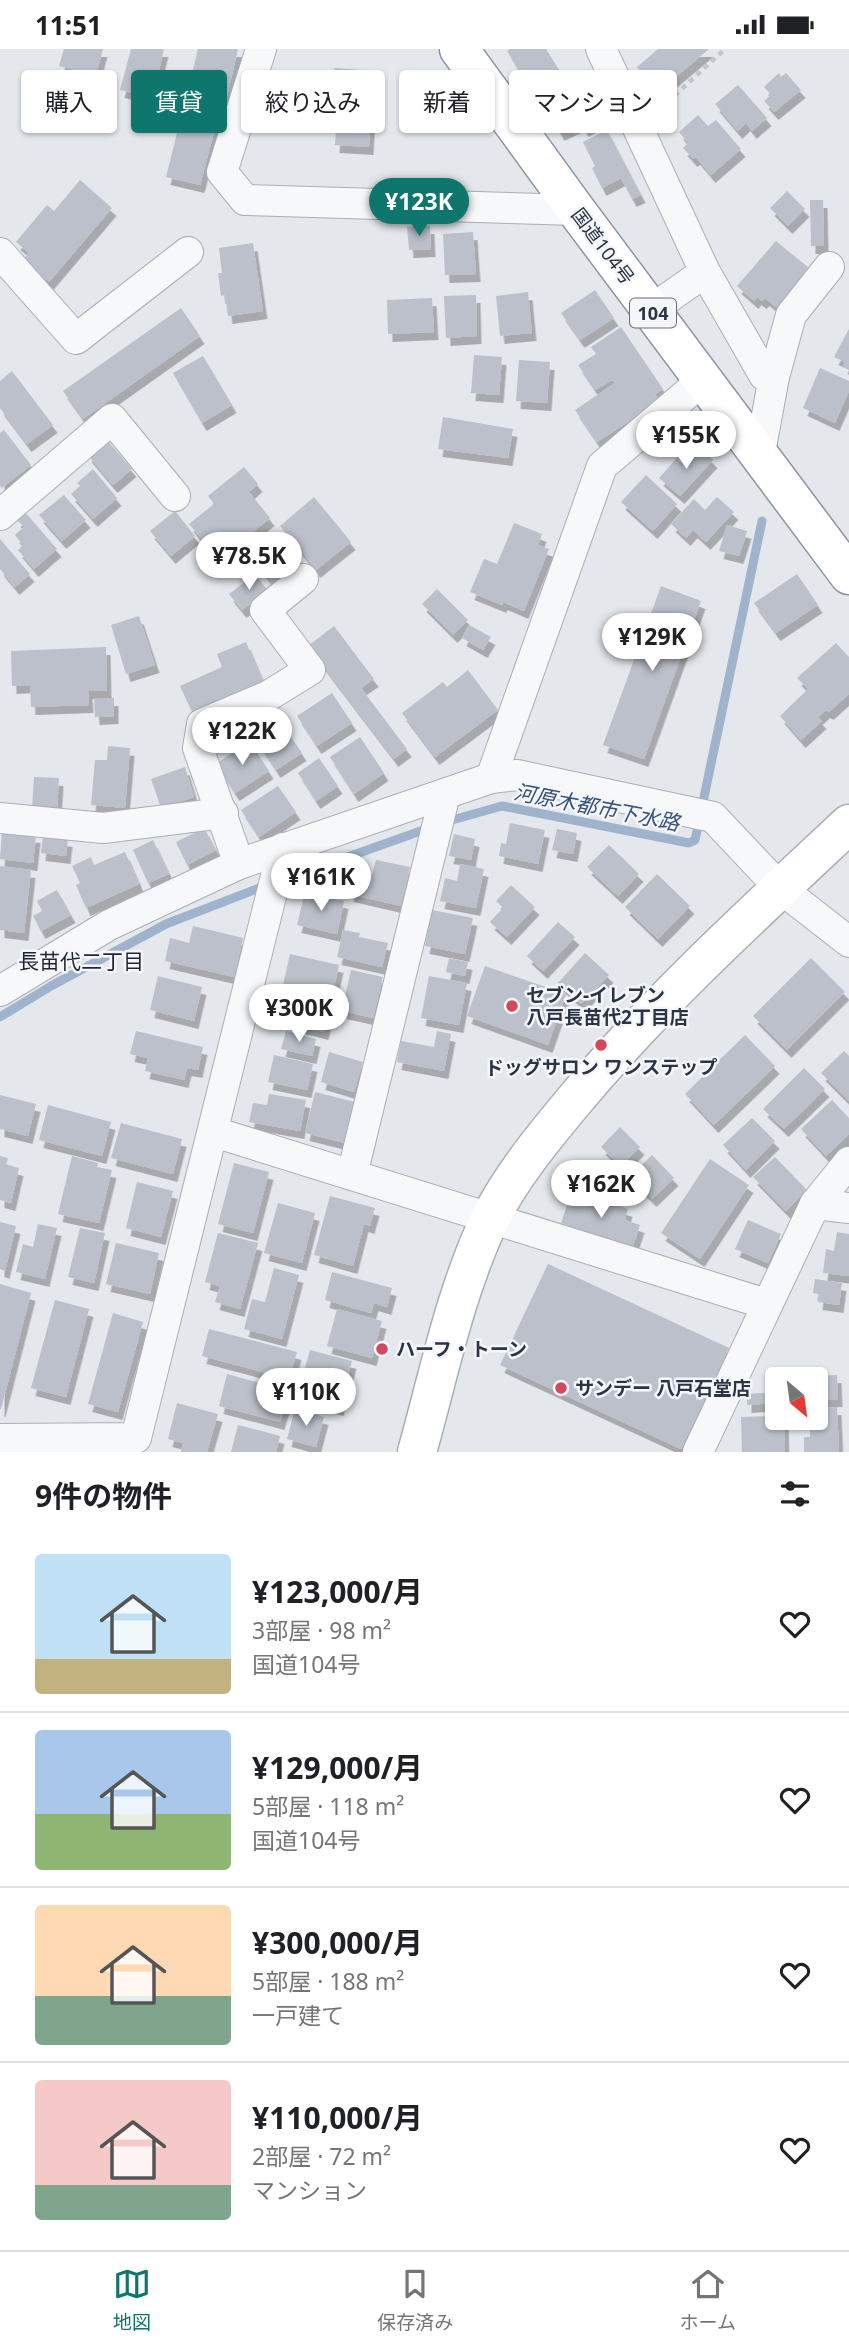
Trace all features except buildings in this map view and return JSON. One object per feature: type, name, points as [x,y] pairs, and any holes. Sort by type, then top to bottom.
[{"type":"main road","name":"国道104号","points":[[459,49],[759,458],[849,575]]},
{"type":"main road","points":[[417,1452],[465,1280],[491,1218],[535,1148],[617,1050],[780,888],[849,824]]},
{"type":"street","points":[[261,49],[222,172],[245,200],[576,211]]},
{"type":"street","points":[[601,49],[611,70]]},
{"type":"street","points":[[640,133],[705,272],[764,375],[774,377]]},
{"type":"street","points":[[0,253],[76,339],[188,252]]},
{"type":"street","points":[[759,458],[774,377],[791,315],[829,267]]},
{"type":"street","points":[[651,310],[705,272]]},
{"type":"street","points":[[491,778],[602,466],[703,380]]},
{"type":"street","points":[[0,515],[112,419],[175,496]]},
{"type":"street","points":[[239,864],[198,748],[202,724],[268,696],[310,670],[265,610],[303,579]]},
{"type":"street","points":[[0,991],[109,925],[239,864],[491,778],[517,775],[713,817],[780,888],[849,942]]},
{"type":"street","points":[[352,1175],[445,794]]},
{"type":"street","points":[[0,818],[103,828],[223,813]]},
{"type":"street","points":[[0,1439],[136,1437],[283,848]]},
{"type":"street","points":[[214,1132],[766,1304]]},
{"type":"street","points":[[698,1452],[815,1204],[849,1162]]},
{"type":"street","points":[[815,1204],[849,1209]]},
{"type":"path","points":[[677,93],[725,49]]},
{"type":"waterway","name":"河原木都市下水路","points":[[445,822],[502,806],[689,843],[695,840],[762,521]]},
{"type":"waterway","name":"河原木都市下水路","points":[[280,881],[432,827]]},
{"type":"waterway","name":"河原木都市下水路","points":[[0,1017],[51,986],[166,924],[267,885]]},
{"type":"place","name":"セブン-イレブン 八戸長苗代2丁目店","points":[[512,1006]]},
{"type":"place","name":"ドッグサロン ワンステップ","points":[[601,1045]]},
{"type":"place","name":"ハーフ・トーン","points":[[382,1349]]},
{"type":"place","name":"サンデー 八戸石堂店","points":[[561,1388]]},
{"type":"district","name":"長苗代二丁目","points":[[81,961]]}]
